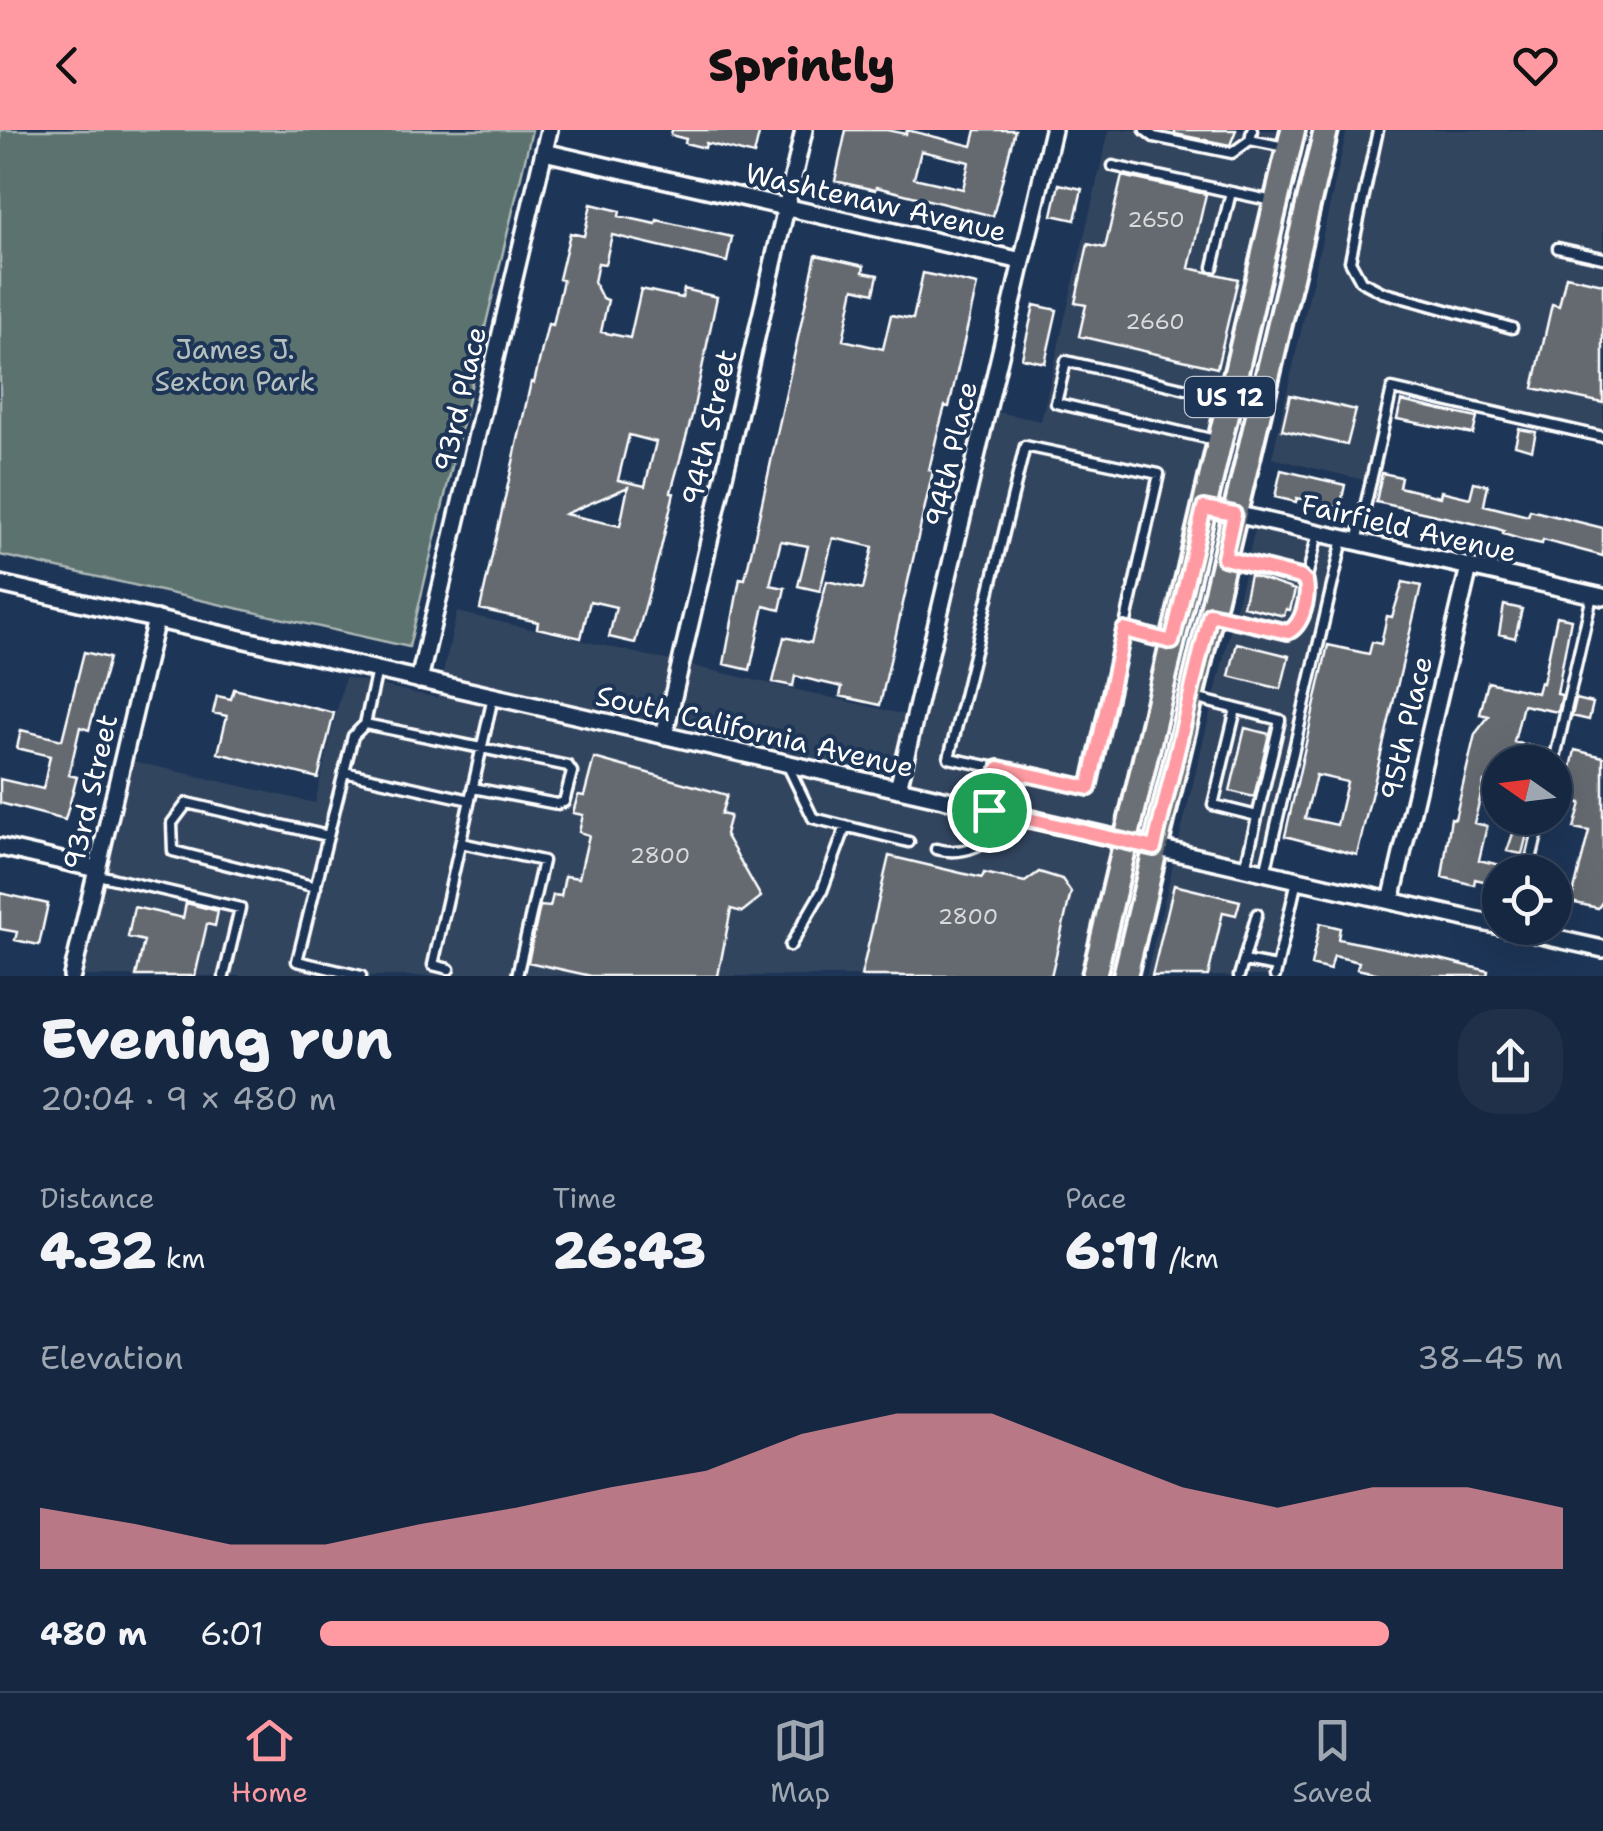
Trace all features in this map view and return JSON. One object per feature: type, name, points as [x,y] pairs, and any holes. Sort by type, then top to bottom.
[{"type":"main road","name":"US 12","points":[[1125,976],[1326,130]]},
{"type":"main road","name":"US 12","points":[[1094,976],[1291,139]]},
{"type":"street","name":"93rd Place","points":[[419,680],[550,130]]},
{"type":"street","name":"94th Street","points":[[664,736],[804,130]]},
{"type":"street","name":"94th Place","points":[[898,790],[1053,130]]},
{"type":"street","name":"Washtenaw Avenue","points":[[544,152],[1022,261]]},
{"type":"street","name":"Fairfield Avenue","points":[[1204,508],[1598,596]]},
{"type":"street","name":"95th Place","points":[[1391,901],[1470,567]]},
{"type":"street","name":"South California Avenue","points":[[0,584],[1482,922]]},
{"type":"street","name":"93rd Street","points":[[72,976],[156,620]]},
{"type":"street","points":[[0,847],[96,872]]},
{"type":"street","name":"South California Avenue","points":[[1572,942],[1603,949]]},
{"type":"lane","points":[[1145,130],[1154,138],[1232,153],[1251,135],[1291,139]]},
{"type":"lane","points":[[1378,130],[1350,261],[1361,281],[1382,292],[1512,328]]},
{"type":"lane","points":[[1113,166],[1276,202]]},
{"type":"lane","points":[[1214,267],[1231,192]]},
{"type":"lane","points":[[1558,248],[1603,258]]},
{"type":"lane","points":[[1220,441],[1056,404],[1066,361],[1229,400]]},
{"type":"lane","points":[[1265,873],[1392,389],[1603,437]]},
{"type":"lane","points":[[1025,446],[1160,474],[1089,788],[999,768],[950,758],[1025,446]]},
{"type":"lane","points":[[1210,614],[1288,632],[1299,624],[1318,533]]},
{"type":"lane","points":[[1224,558],[1300,577],[1306,582]]},
{"type":"lane","points":[[1559,745],[1598,596]]},
{"type":"lane","points":[[1124,630],[1172,642]]},
{"type":"lane","points":[[360,976],[297,961],[353,736],[366,724],[378,670]]},
{"type":"lane","points":[[429,976],[493,696]]},
{"type":"lane","points":[[1190,697],[1280,720],[1268,754],[1245,868]]},
{"type":"lane","points":[[1236,709],[1213,806],[1257,816]]},
{"type":"lane","points":[[366,724],[568,766],[572,772],[564,802],[556,804],[472,788]]},
{"type":"lane","points":[[1228,745],[1241,748]]},
{"type":"lane","points":[[787,764],[813,818],[910,842]]},
{"type":"lane","points":[[989,810],[999,768]]},
{"type":"lane","points":[[344,772],[470,800]]},
{"type":"lane","points":[[1221,772],[1234,774]]},
{"type":"lane","points":[[316,887],[173,851],[172,823],[187,804],[328,836]]},
{"type":"lane","points":[[936,849],[957,854],[984,843],[1018,817]]},
{"type":"lane","points":[[790,946],[822,891],[846,826]]},
{"type":"lane","points":[[461,842],[543,861],[518,976]]},
{"type":"lane","points":[[96,872],[240,908],[224,976]]},
{"type":"lane","points":[[1244,961],[1276,972],[1297,880]]},
{"type":"lane","points":[[1239,976],[1256,914]]},
{"type":"lane","points":[[434,965],[448,969]]},
{"type":"shaded area","points":[[1109,130],[1277,130],[1079,976],[83,976],[132,761],[315,803],[345,677],[437,698],[457,612],[924,719],[997,412],[1041,421]]},
{"type":"shaded area","points":[[1347,130],[1603,130],[1603,430],[1389,383],[1364,480],[1272,458]]},
{"type":"shaded area","points":[[1258,517],[1346,535],[1270,868],[1301,877],[1278,976],[1146,976]]},
{"type":"green space","name":"James J. Sexton Park","points":[[0,130],[532,130],[409,647],[0,555]]},
{"type":"building","points":[[672,130],[760,130],[754,155],[706,143],[705,148],[685,143],[686,139],[671,135]]},
{"type":"building","points":[[846,130],[906,134],[907,130],[972,146],[976,130],[1015,130],[993,216],[876,187],[875,190],[835,181]],"holes":[[[921,151],[969,162],[963,189],[914,178]]]},
{"type":"building","points":[[1175,130],[1236,130],[1230,145],[1175,134]]},
{"type":"building","points":[[1122,176],[1206,194],[1189,268],[1238,279],[1217,368],[1079,336],[1086,305],[1075,303],[1088,244],[1105,248]]},
{"type":"building","points":[[1059,184],[1082,189],[1075,220],[1052,215]]},
{"type":"building","points":[[591,204],[620,211],[619,216],[656,224],[657,220],[732,237],[727,262],[612,235],[605,264],[598,263],[594,282],[602,298],[608,300],[601,332],[630,338],[641,289],[682,298],[684,289],[717,297],[661,548],[635,643],[609,637],[616,607],[590,601],[581,638],[537,628],[538,622],[480,609],[531,382],[534,383],[548,324],[553,325],[570,233],[584,236]],"holes":[[[629,435],[656,442],[645,486],[618,480]],[[628,487],[620,526],[565,514]]]},
{"type":"building","points":[[816,255],[864,266],[863,272],[878,275],[874,293],[854,288],[843,340],[883,349],[891,315],[913,319],[923,273],[977,285],[949,407],[945,406],[937,435],[929,470],[933,471],[880,705],[840,696],[842,687],[795,676],[793,686],[773,682],[784,637],[811,643],[827,581],[863,589],[873,547],[833,538],[820,591],[798,586],[808,546],[781,541],[770,585],[785,588],[780,610],[764,606],[750,670],[724,664],[740,578],[745,579]]},
{"type":"building","points":[[1566,276],[1603,284],[1603,403],[1533,388],[1552,304],[1559,306]]},
{"type":"building","points":[[1034,305],[1057,310],[1045,363],[1022,358]]},
{"type":"building","points":[[1290,395],[1356,410],[1347,445],[1282,430]]},
{"type":"building","points":[[1401,401],[1477,418],[1473,434],[1397,419]]},
{"type":"building","points":[[1519,429],[1536,432],[1532,450],[1515,445]]},
{"type":"building","points":[[1281,470],[1345,485],[1340,508],[1275,497]]},
{"type":"building","points":[[1382,473],[1401,477],[1399,487],[1440,497],[1441,491],[1470,498],[1474,482],[1488,485],[1484,505],[1528,516],[1530,510],[1603,528],[1603,556],[1376,502]]},
{"type":"building","points":[[1250,575],[1295,590],[1290,610],[1286,609],[1284,616],[1243,606]]},
{"type":"building","points":[[1403,582],[1421,586],[1357,855],[1285,836],[1328,645],[1369,654],[1372,642],[1381,644],[1387,616],[1392,617]],"holes":[[[1316,775],[1347,782],[1337,825],[1305,818]]]},
{"type":"building","points":[[1504,605],[1522,609],[1515,638],[1499,634]]},
{"type":"building","points":[[1557,616],[1571,619],[1557,694],[1562,695],[1558,712],[1523,705],[1514,742],[1527,745],[1482,745],[1482,790],[1474,823],[1482,825],[1485,835],[1479,860],[1482,881],[1475,879],[1474,885],[1442,877],[1451,818],[1455,819],[1475,734],[1489,716],[1480,714],[1488,682],[1537,693],[1540,682],[1543,683]]},
{"type":"building","points":[[1237,643],[1289,656],[1281,689],[1229,676]]},
{"type":"building","points":[[84,652],[109,658],[89,730],[80,727],[69,775],[77,777],[65,820],[0,803],[0,779],[43,789],[50,756],[17,748],[21,730],[62,740]]},
{"type":"building","points":[[234,689],[334,713],[318,778],[218,753],[227,716],[213,713],[217,696],[231,699]]},
{"type":"building","points":[[1576,699],[1593,703],[1589,720],[1572,716]]},
{"type":"building","points":[[1245,728],[1269,734],[1254,797],[1230,791]]},
{"type":"building","points":[[1575,750],[1603,757],[1603,901],[1598,908],[1572,902],[1589,831],[1574,828],[1581,803],[1572,801]]},
{"type":"building","points":[[594,758],[727,795],[721,814],[730,816],[725,834],[761,897],[742,912],[731,909],[718,976],[591,976],[528,962],[540,906],[550,907],[553,895],[561,896],[565,876],[579,878],[589,835],[579,832],[583,815],[573,813],[578,795],[584,796]]},
{"type":"building","points":[[1512,835],[1527,835],[1522,854],[1507,851]]},
{"type":"building","points":[[889,856],[982,878],[984,873],[1025,882],[1039,872],[1062,879],[1071,892],[1051,976],[861,976]]},
{"type":"building","points":[[1174,885],[1240,901],[1236,915],[1223,912],[1208,976],[1152,976]]},
{"type":"building","points":[[0,893],[48,904],[39,945],[15,940],[17,932],[0,929]]},
{"type":"building","points":[[186,903],[218,911],[215,926],[207,924],[195,976],[136,976],[144,941],[128,937],[134,907],[183,918]]},
{"type":"building","points":[[1320,923],[1340,928],[1338,939],[1440,959],[1488,971],[1487,976],[1389,976],[1357,969],[1359,962],[1334,956],[1330,970],[1311,965]]},
{"type":"route","points":[[1204,508],[1234,514],[1224,558],[1300,577],[1306,582],[1308,590],[1299,624],[1288,632],[1210,614],[1154,848],[989,810],[999,768],[1089,788],[1124,630],[1172,642],[1204,508]]}]
